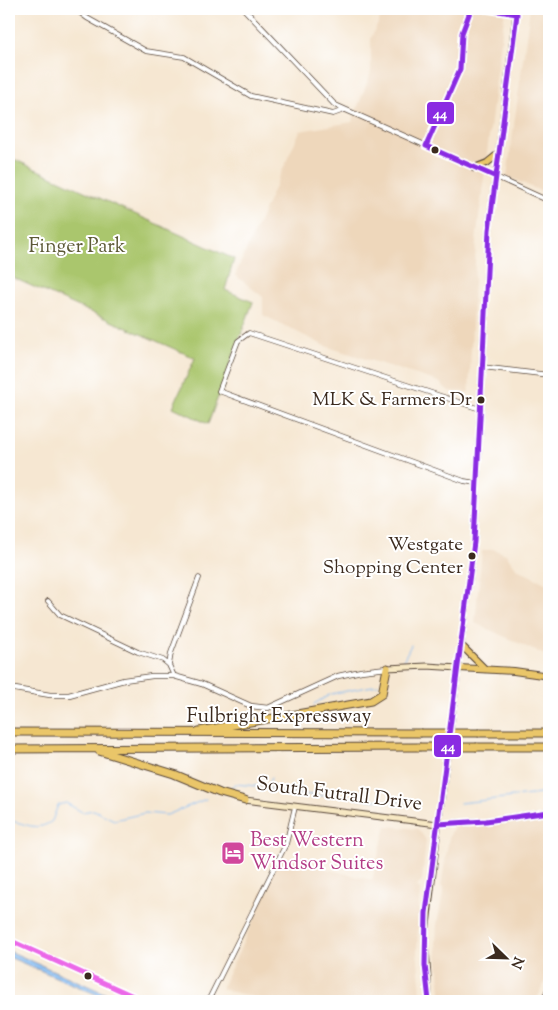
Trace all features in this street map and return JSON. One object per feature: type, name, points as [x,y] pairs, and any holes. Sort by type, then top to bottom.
[{"type":"highway","points":[[438,824],[474,542],[488,246],[494,176],[518,9]]},
{"type":"highway","points":[[181,734],[371,701],[382,694],[387,668]]},
{"type":"highway","points":[[459,668],[549,676]]},
{"type":"highway","name":"Fulbright Expressway","points":[[9,732],[181,734],[549,732]]},
{"type":"highway","name":"Fulbright Expressway","points":[[9,749],[549,747]]},
{"type":"highway","points":[[91,748],[174,774],[245,800]]},
{"type":"highway","name":"South Futrall Drive","points":[[438,824],[486,821],[549,812]]},
{"type":"main road","points":[[474,168],[487,163],[498,154]]},
{"type":"main road","points":[[462,646],[485,669]]},
{"type":"main road","points":[[387,668],[459,668]]},
{"type":"main road","name":"South Futrall Drive","points":[[245,800],[341,814],[438,824]]},
{"type":"main road","points":[[429,1001],[425,939],[438,824]]},
{"type":"street","points":[[75,9],[87,18],[146,50],[184,57],[250,96],[333,114],[344,110]]},
{"type":"street","points":[[244,9],[326,98],[344,110],[549,201]]},
{"type":"street","points":[[476,483],[464,481],[219,391],[238,341],[243,336],[255,334],[480,409]]},
{"type":"street","points":[[481,367],[549,375]]},
{"type":"street","points":[[169,665],[171,653],[199,578]]},
{"type":"street","points":[[48,601],[60,615],[128,648],[163,660],[169,665],[174,676]]},
{"type":"street","points":[[9,688],[50,695],[69,695],[124,680],[152,676],[174,676],[192,680],[251,706],[268,708],[339,676],[362,670],[387,668]]},
{"type":"street","points":[[208,1001],[284,848],[295,807]]},
{"type":"street","points":[[9,940],[144,1001]]},
{"type":"street","points":[[542,1001],[549,986]]},
{"type":"shaded area","points":[[385,9],[505,9],[476,241],[469,392],[449,391],[439,382],[325,346],[263,315],[263,297],[235,275],[300,131],[352,122],[371,72],[371,38]]},
{"type":"shaded area","points":[[530,9],[549,9],[549,195],[507,176]]},
{"type":"shaded area","points":[[493,549],[506,554],[517,569],[549,585],[549,657],[475,623],[482,551]]},
{"type":"shaded area","points":[[549,816],[549,974],[536,1001],[442,1001],[436,943],[437,925],[444,888],[441,886],[449,838],[453,828]]},
{"type":"shaded area","points":[[386,826],[418,829],[426,840],[422,881],[417,886],[420,890],[417,951],[422,1001],[270,1001],[221,989],[259,909],[255,906],[280,857],[372,880]]},
{"type":"green space","name":"Finger Park","points":[[9,157],[234,259],[225,290],[253,302],[208,424],[173,407],[195,358],[9,276]]},
{"type":"water","points":[[9,951],[122,1001],[112,1001],[9,957]]},
{"type":"waterway","points":[[403,661],[411,645]]},
{"type":"waterway","points":[[314,704],[331,694],[378,685]]},
{"type":"waterway","points":[[267,787],[271,778]]},
{"type":"waterway","points":[[230,788],[235,784],[267,787],[278,793],[329,796]]},
{"type":"waterway","points":[[460,803],[549,793]]},
{"type":"waterway","points":[[9,821],[36,827],[41,826],[52,821],[58,805],[66,803],[82,812],[94,810],[114,820],[145,813],[167,815],[206,799]]},
{"type":"waterway","points":[[358,799],[412,802]]},
{"type":"transit line","name":"44","points":[[471,9],[462,33],[460,69],[426,146],[494,176]]},
{"type":"transit line","name":"44","points":[[429,1001],[425,965],[426,913],[474,542],[489,230],[517,14],[485,9]]},
{"type":"transit line","name":"44","points":[[438,824],[486,821],[549,812]]},
{"type":"transit line","points":[[9,940],[144,1001]]},
{"type":"place","name":"MLK & Farmers Dr","points":[[481,400]]},
{"type":"place","name":"Westgate Shopping Center","points":[[472,556]]},
{"type":"place","name":"Best Western Windsor Suites","points":[[233,853]]}]
